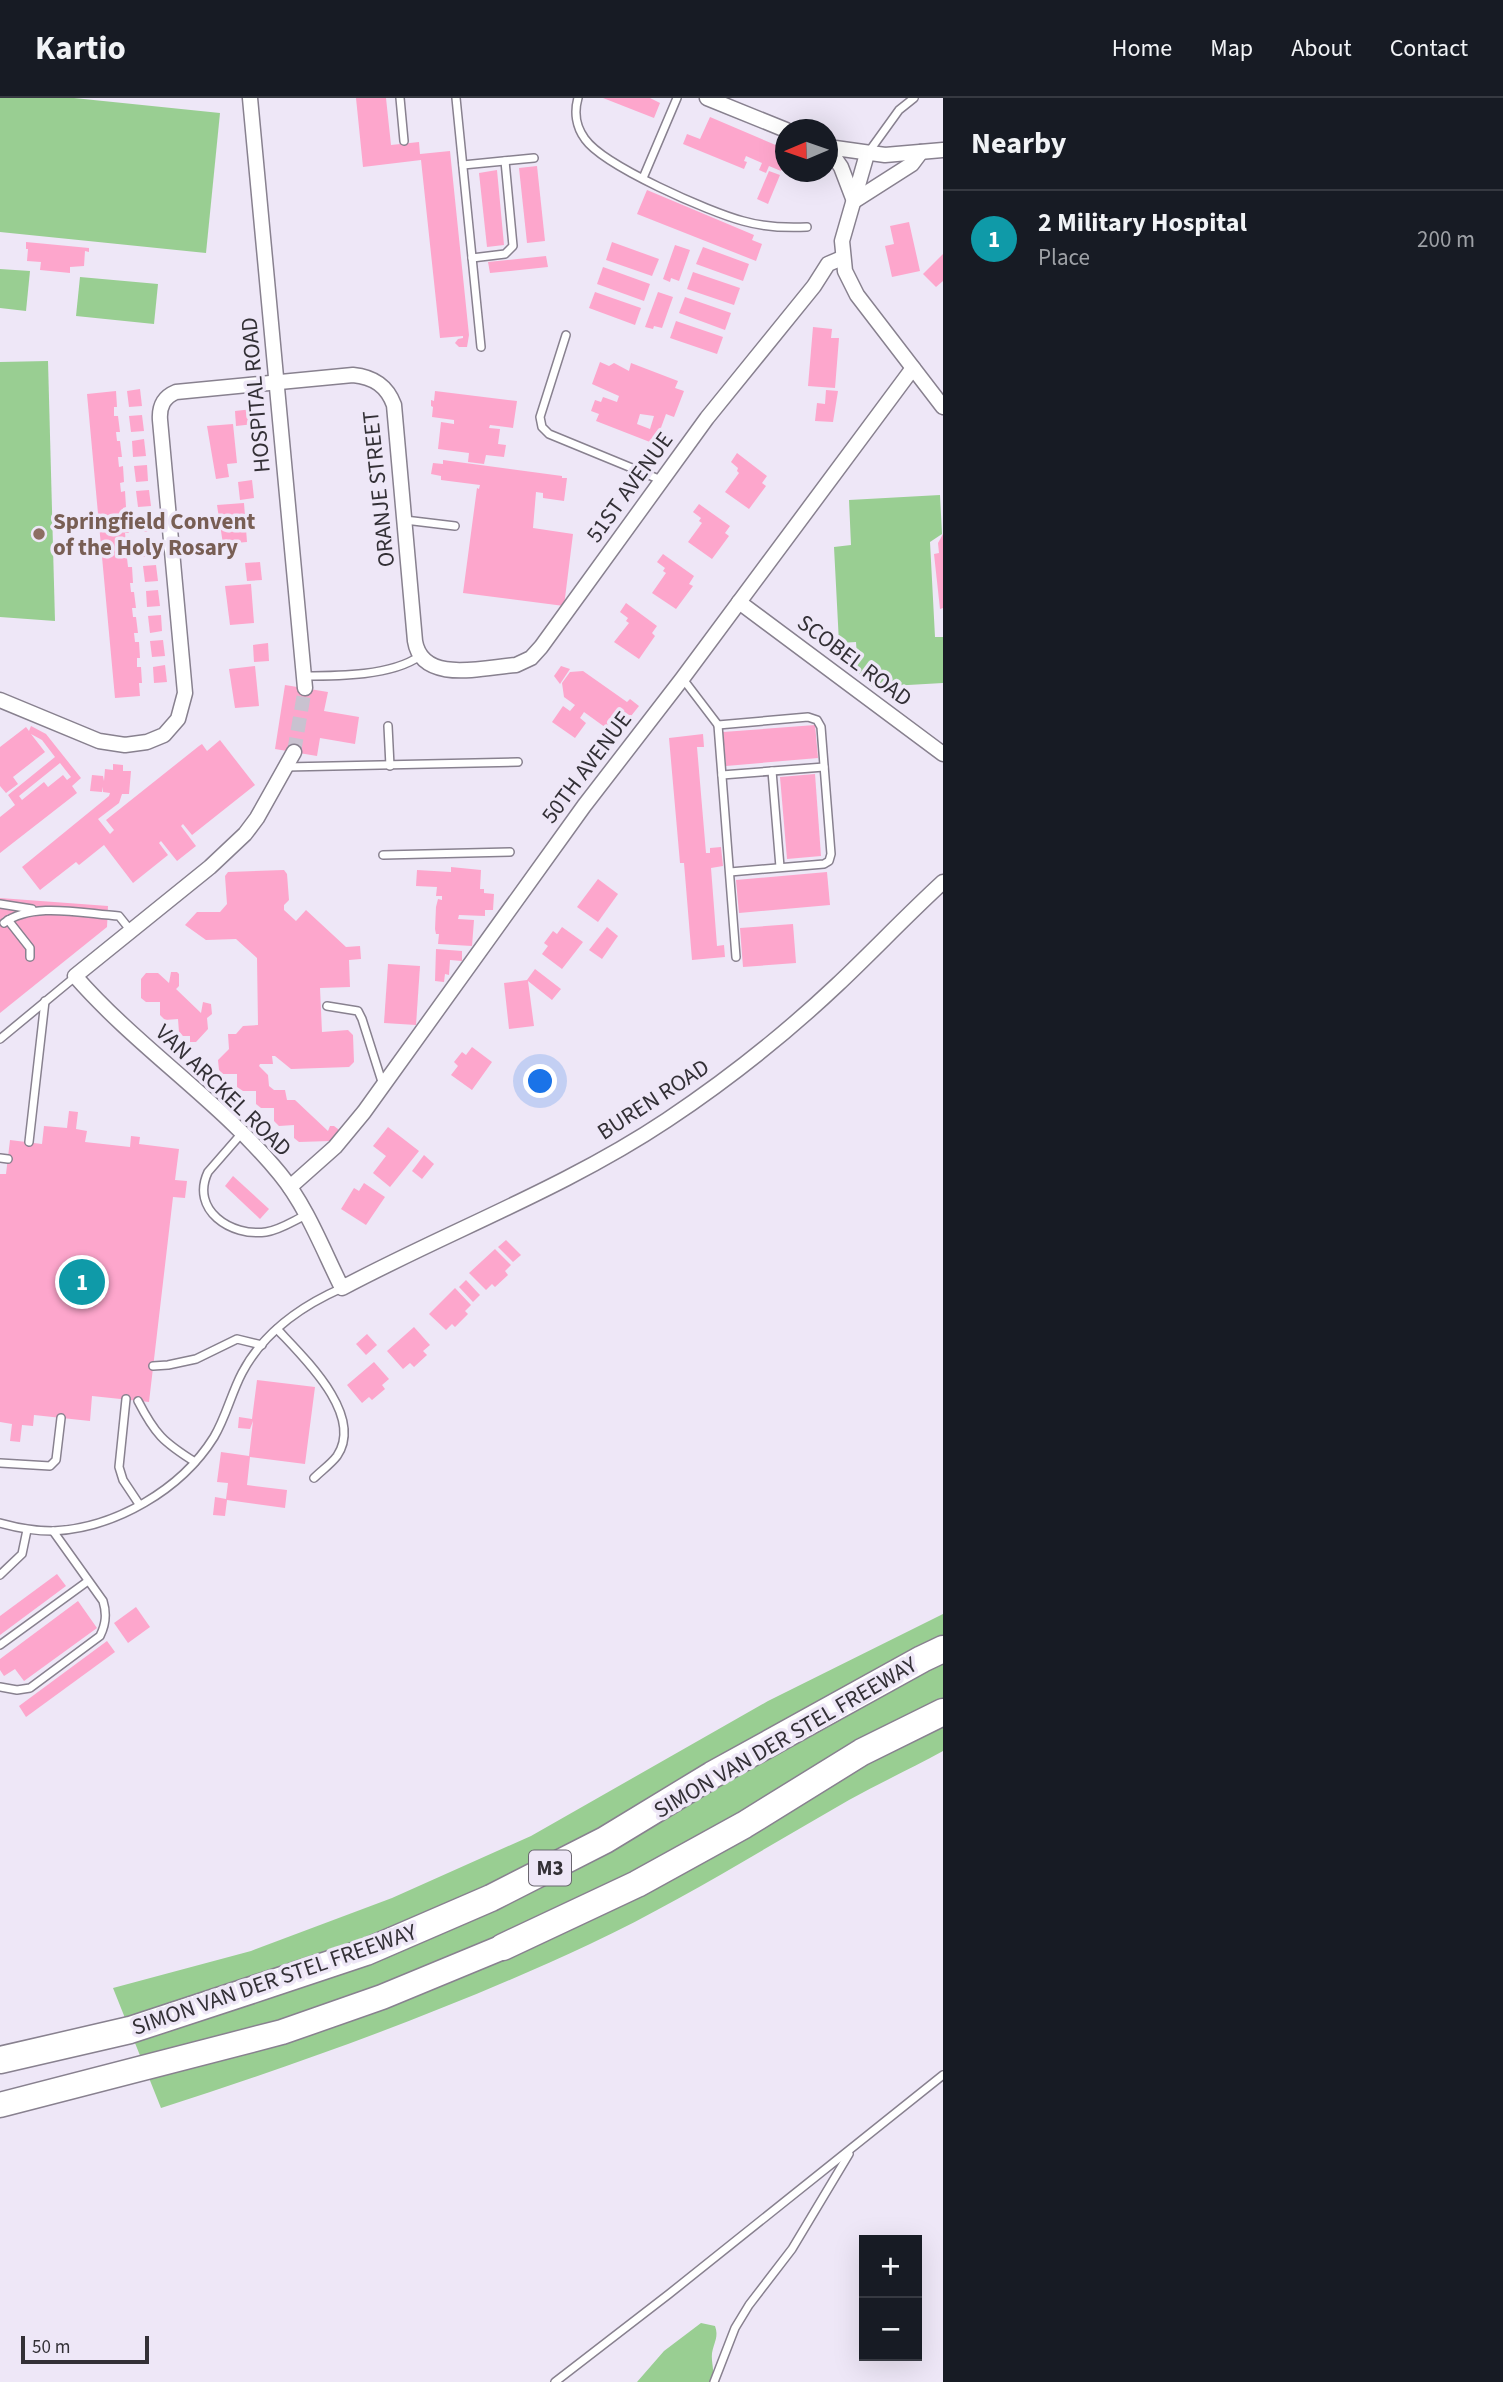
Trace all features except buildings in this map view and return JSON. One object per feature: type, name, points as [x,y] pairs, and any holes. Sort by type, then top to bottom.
[{"type":"highway","name":"SIMON VAN DER STEL FREEWAY","points":[[0,2060],[130,2030],[366,1952],[491,1898],[605,1840],[712,1775],[943,1649]]},
{"type":"highway","name":"SIMON VAN DER STEL FREEWAY","points":[[0,2105],[282,2032],[382,1997],[503,1947],[637,1884],[744,1825],[862,1752],[943,1712]]},
{"type":"street","name":"HOSPITAL ROAD","points":[[250,98],[304,682]]},
{"type":"street","points":[[707,98],[775,126]]},
{"type":"street","points":[[838,150],[867,154],[943,150]]},
{"type":"street","points":[[854,201],[912,164],[920,152]]},
{"type":"street","points":[[867,154],[842,241],[842,258],[850,284],[943,408]]},
{"type":"street","points":[[838,162],[854,201]]},
{"type":"street","name":"51ST AVENUE","points":[[420,656],[433,667],[448,671],[516,665],[531,658],[707,418],[814,286],[828,264],[842,258]]},
{"type":"street","name":"50TH AVENUE","points":[[290,1187],[335,1147],[383,1086],[584,806],[913,368]]},
{"type":"street","name":"ORANJE STREET","points":[[0,701],[112,744],[138,745],[164,735],[178,719],[185,693],[160,420],[161,405],[170,394],[176,392],[363,376],[380,383],[394,405],[416,645],[420,656]]},
{"type":"street","name":"SCOBEL ROAD","points":[[739,603],[943,754]]},
{"type":"street","points":[[75,976],[220,859],[245,834],[294,752]]},
{"type":"street","name":"BUREN ROAD","points":[[341,1288],[539,1193],[604,1159],[665,1122],[772,1043],[838,984],[943,882]]},
{"type":"street","name":"VAN ARCKEL ROAD","points":[[75,976],[106,1009],[242,1133],[290,1187],[306,1214],[341,1288]]},
{"type":"lane","points":[[400,98],[404,141]]},
{"type":"lane","points":[[456,98],[481,347]]},
{"type":"lane","points":[[578,98],[577,120],[589,145],[643,178],[741,221],[768,226],[807,227]]},
{"type":"lane","points":[[643,178],[677,98]]},
{"type":"lane","points":[[867,154],[899,110],[914,98]]},
{"type":"lane","points":[[463,165],[534,158]]},
{"type":"lane","points":[[472,258],[505,254],[513,246],[505,160]]},
{"type":"lane","points":[[566,335],[541,412],[542,428],[549,434],[662,480]]},
{"type":"lane","points":[[404,520],[455,526]]},
{"type":"lane","points":[[304,682],[398,667],[420,656]]},
{"type":"lane","points":[[682,679],[718,725],[736,957]]},
{"type":"lane","points":[[718,725],[813,718],[821,727],[831,858],[824,864],[730,872]]},
{"type":"lane","points":[[388,726],[390,766]]},
{"type":"lane","points":[[286,767],[517,762]]},
{"type":"lane","points":[[722,775],[824,767]]},
{"type":"lane","points":[[772,771],[780,867]]},
{"type":"lane","points":[[383,855],[510,852]]},
{"type":"lane","points":[[0,904],[36,910],[120,916],[131,931]]},
{"type":"lane","points":[[30,957],[30,948],[6,922],[26,911],[36,910]]},
{"type":"lane","points":[[0,1039],[75,976]]},
{"type":"lane","points":[[29,1142],[45,1001]]},
{"type":"lane","points":[[327,1006],[358,1011],[383,1086]]},
{"type":"lane","points":[[242,1133],[205,1178],[205,1199],[214,1217],[230,1228],[258,1233],[278,1228],[306,1214]]},
{"type":"lane","points":[[0,1523],[27,1530],[52,1531],[84,1526],[112,1517],[169,1486],[195,1462],[214,1437],[242,1371],[262,1345],[277,1329],[309,1304],[341,1288]]},
{"type":"lane","points":[[277,1329],[336,1400],[343,1416],[345,1433],[340,1450],[336,1458],[314,1478]]},
{"type":"lane","points":[[153,1366],[196,1359],[237,1339],[262,1345]]},
{"type":"lane","points":[[126,1399],[119,1467],[123,1480],[139,1504]]},
{"type":"lane","points":[[138,1401],[150,1425],[162,1440],[195,1462]]},
{"type":"lane","points":[[0,1463],[50,1466],[56,1460],[61,1418]]},
{"type":"lane","points":[[0,1575],[22,1554],[27,1530]]},
{"type":"lane","points":[[0,1687],[17,1690],[30,1688],[100,1636],[106,1621],[103,1601],[52,1531]]},
{"type":"lane","points":[[0,1645],[88,1581]]},
{"type":"lane","points":[[555,2382],[943,2075]]},
{"type":"lane","points":[[714,2382],[735,2328],[749,2305],[792,2249],[851,2150]]},
{"type":"green space","points":[[0,98],[74,98],[220,113],[206,253],[0,232]]},
{"type":"green space","points":[[0,269],[30,271],[26,311],[0,308]]},
{"type":"green space","points":[[80,277],[158,284],[154,324],[76,316]]},
{"type":"green space","points":[[48,361],[55,621],[0,617],[0,362]]},
{"type":"green space","points":[[940,495],[942,534],[930,542],[935,637],[943,637],[943,683],[873,687],[858,673],[856,642],[839,643],[834,547],[851,545],[849,500]]},
{"type":"green space","points":[[943,1614],[943,1751],[849,1800],[656,1911],[538,1968],[378,2033],[161,2108],[113,1988],[251,1951],[392,1898],[531,1836],[768,1701]]},
{"type":"green space","points":[[701,2323],[715,2326],[716,2330],[712,2353],[712,2382],[637,2382],[664,2351]]},
{"type":"tunnel","points":[[294,752],[305,688]]},
{"type":"place","name":"Springfield Convent of the Holy Rosary","points":[[39,534]]},
{"type":"place","name":"2 Military Hospital","points":[[82,1282]]}]
